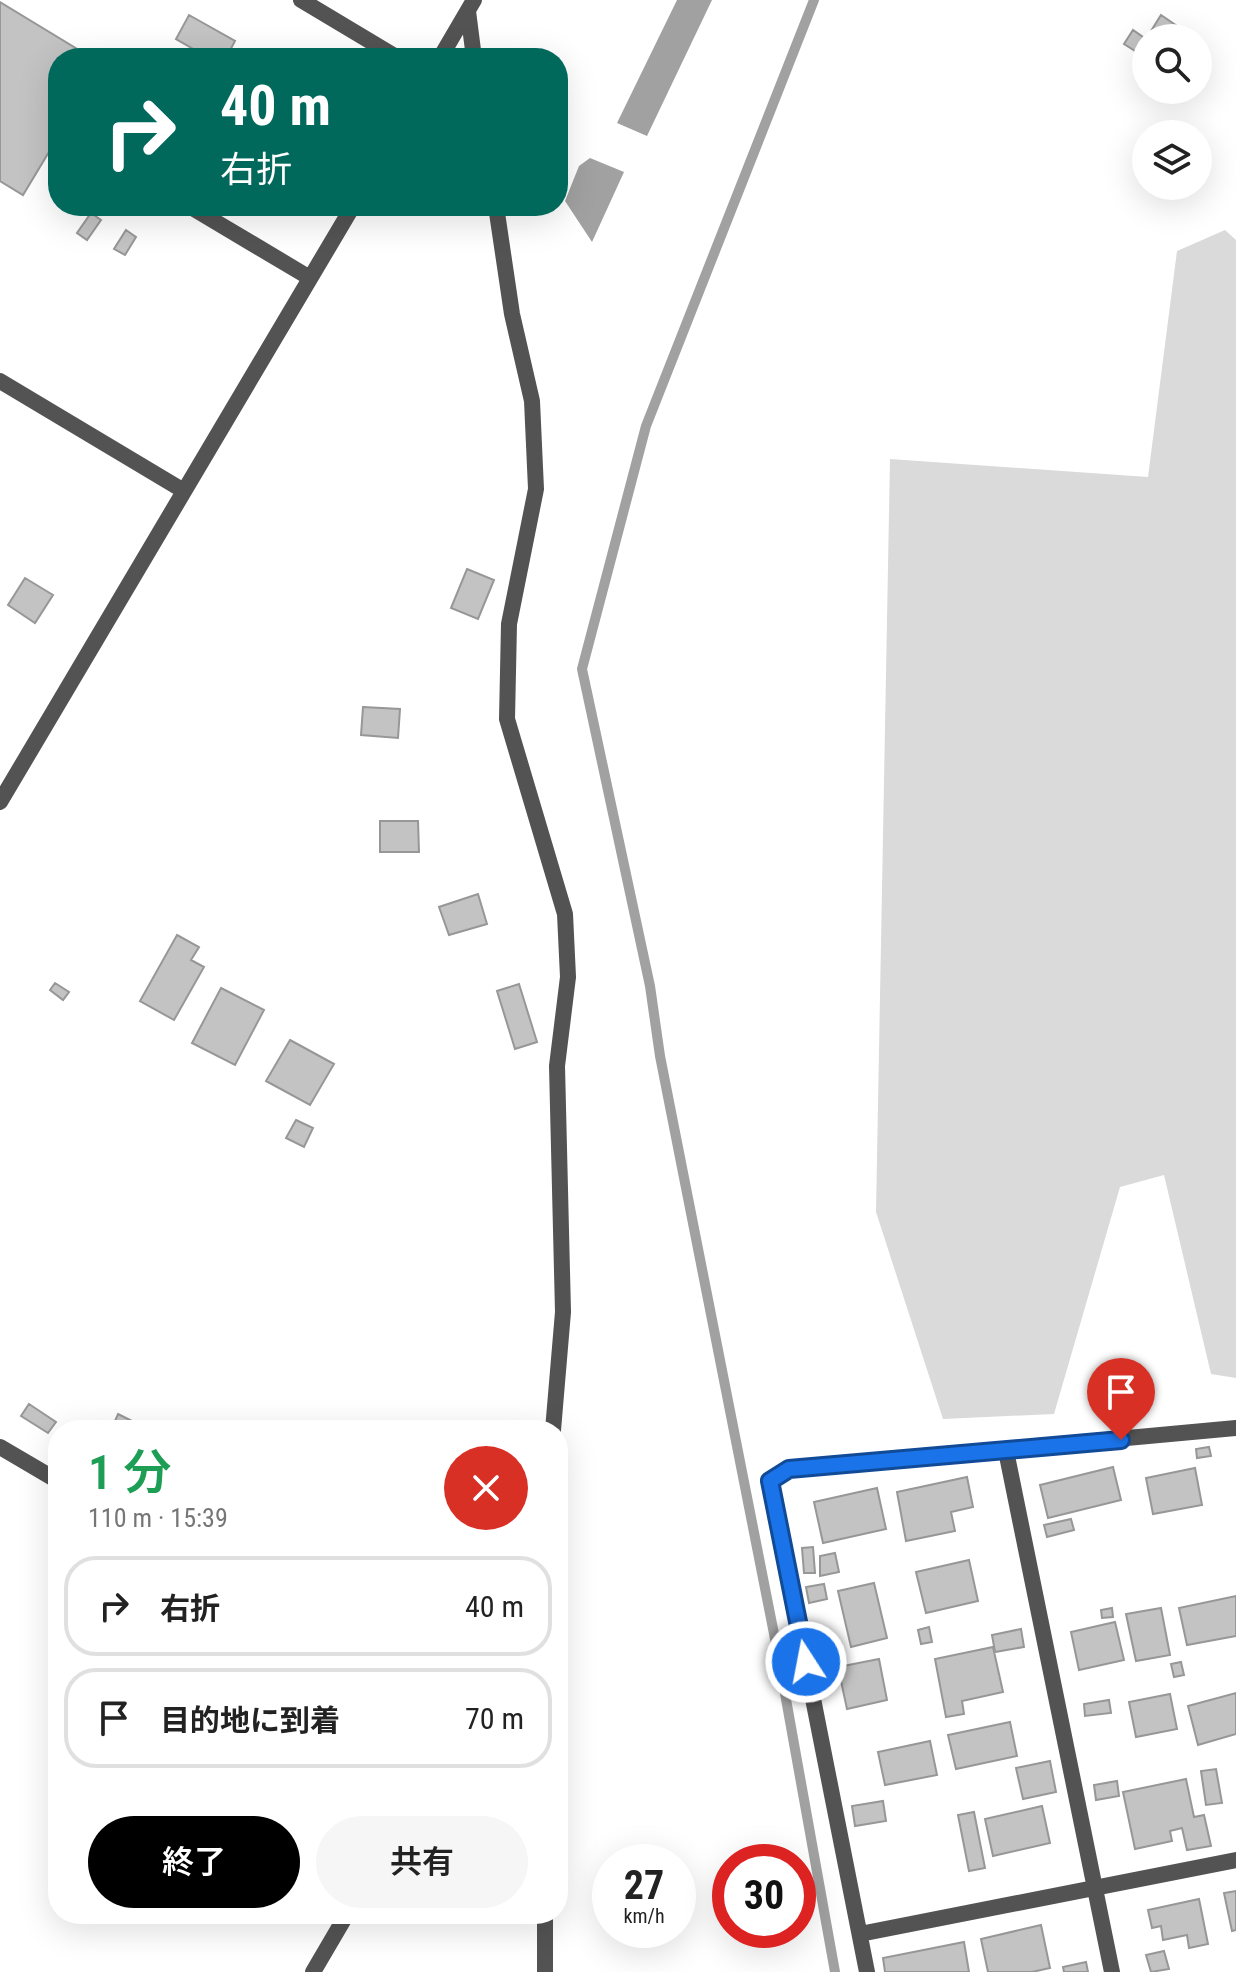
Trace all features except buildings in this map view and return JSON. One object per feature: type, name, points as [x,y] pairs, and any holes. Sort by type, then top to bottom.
[{"type":"street","points":[[301,0],[381,48]]},
{"type":"street","points":[[446,48],[471,6]]},
{"type":"street","points":[[471,6],[473,48]]},
{"type":"street","points":[[206,216],[310,278]]},
{"type":"street","points":[[0,802],[347,216]]},
{"type":"street","points":[[497,216],[512,314],[532,401],[536,489],[509,624],[507,719],[565,914],[566,930],[568,977],[557,1066],[563,1312],[554,1420]]},
{"type":"street","points":[[0,381],[184,491]]},
{"type":"street","points":[[867,1972],[770,1481],[789,1469],[1236,1428]]},
{"type":"street","points":[[0,1447],[48,1475]]},
{"type":"street","points":[[1006,1451],[1112,1972]]},
{"type":"street","points":[[860,1934],[1236,1860]]},
{"type":"street","points":[[313,1972],[341,1924]]},
{"type":"street","points":[[545,1924],[545,1972]]},
{"type":"shaded area","points":[[677,0],[712,0],[647,136],[617,123]]},
{"type":"shaded area","points":[[590,158],[624,172],[592,242],[568,206],[568,194],[579,166]]},
{"type":"shaded area","points":[[1225,230],[1236,240],[1236,1378],[1211,1374],[1164,1175],[1120,1187],[1054,1414],[943,1419],[876,1212],[890,459],[1148,477],[1177,251]]},
{"type":"waterway","points":[[814,0],[646,426],[582,669],[650,986],[660,1056],[777,1649],[835,1972]]},
{"type":"route","points":[[806,1662],[770,1481],[789,1469],[1121,1440]]}]
